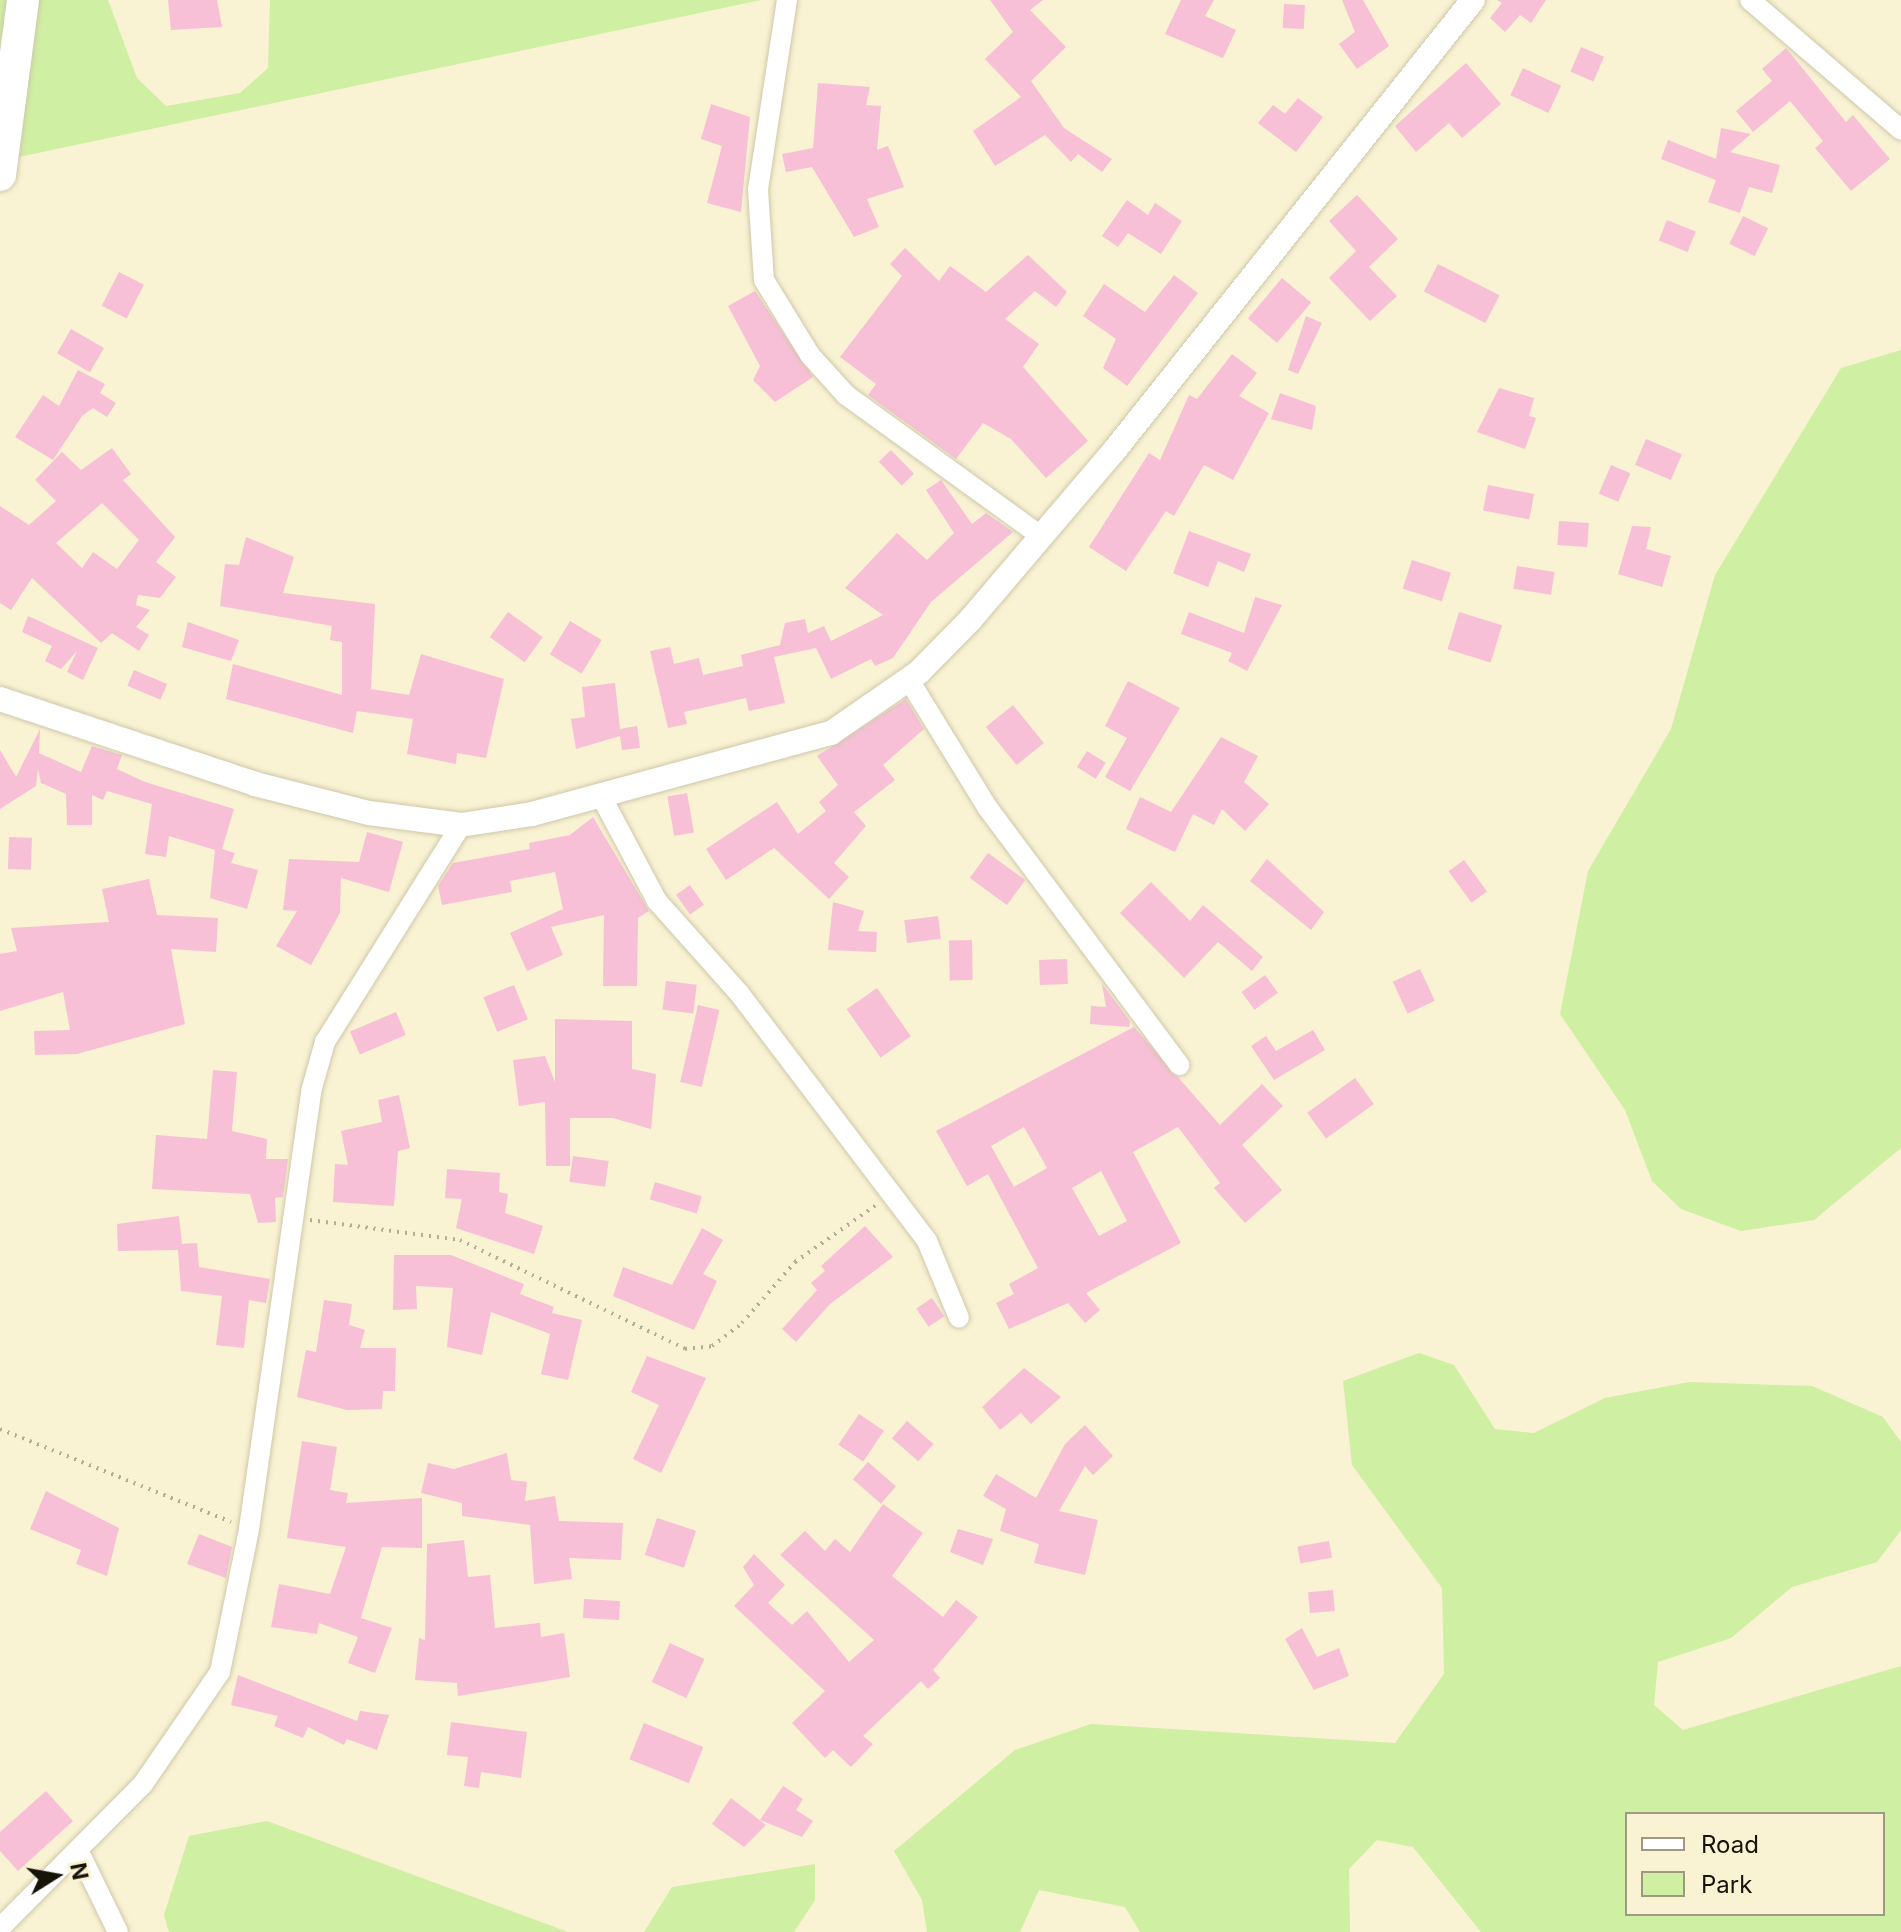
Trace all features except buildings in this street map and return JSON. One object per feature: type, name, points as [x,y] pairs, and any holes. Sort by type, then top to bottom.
[{"type":"highway","points":[[0,175],[23,0]]},
{"type":"street","points":[[787,0],[758,190],[764,280],[810,355],[846,395],[1042,537]]},
{"type":"street","points":[[0,699],[255,784],[369,813],[461,825],[780,752],[831,733],[909,680],[1042,537],[1473,0]]},
{"type":"street","points":[[1750,0],[1901,130]]},
{"type":"street","points":[[909,680],[987,807],[1179,1065]]},
{"type":"street","points":[[600,794],[657,901],[739,993],[897,1199],[941,1267],[959,1318]]},
{"type":"street","points":[[0,1928],[143,1784],[210,1694],[249,1529],[292,1218],[325,1042],[461,825]]},
{"type":"street","points":[[78,1850],[118,1932]]},
{"type":"path","points":[[292,1218],[460,1240],[685,1349],[712,1346],[742,1323],[795,1262],[892,1194],[897,1199]]},
{"type":"path","points":[[0,1429],[249,1529]]},
{"type":"green space","points":[[0,0],[108,0],[137,78],[166,106],[240,93],[268,68],[270,0],[761,0],[0,161]]},
{"type":"green space","points":[[1901,350],[1901,1148],[1814,1220],[1741,1231],[1681,1209],[1652,1181],[1625,1110],[1560,1014],[1588,871],[1671,729],[1715,575],[1841,368]]},
{"type":"green space","points":[[1419,1353],[1454,1365],[1495,1429],[1534,1433],[1605,1398],[1689,1382],[1812,1386],[1883,1417],[1901,1442],[1901,1530],[1877,1562],[1792,1587],[1731,1638],[1658,1662],[1654,1705],[1683,1730],[1901,1666],[1901,1932],[1481,1932],[1413,1847],[1377,1840],[1349,1869],[1350,1932],[1140,1932],[1125,1907],[1039,1890],[1020,1932],[927,1932],[922,1900],[894,1851],[1015,1750],[1091,1724],[1395,1743],[1444,1674],[1442,1588],[1352,1465],[1343,1381]]},
{"type":"green space","points":[[267,1821],[568,1932],[169,1932],[164,1915],[189,1836]]},
{"type":"green space","points":[[815,1864],[815,1900],[794,1932],[644,1932],[672,1887]]}]
